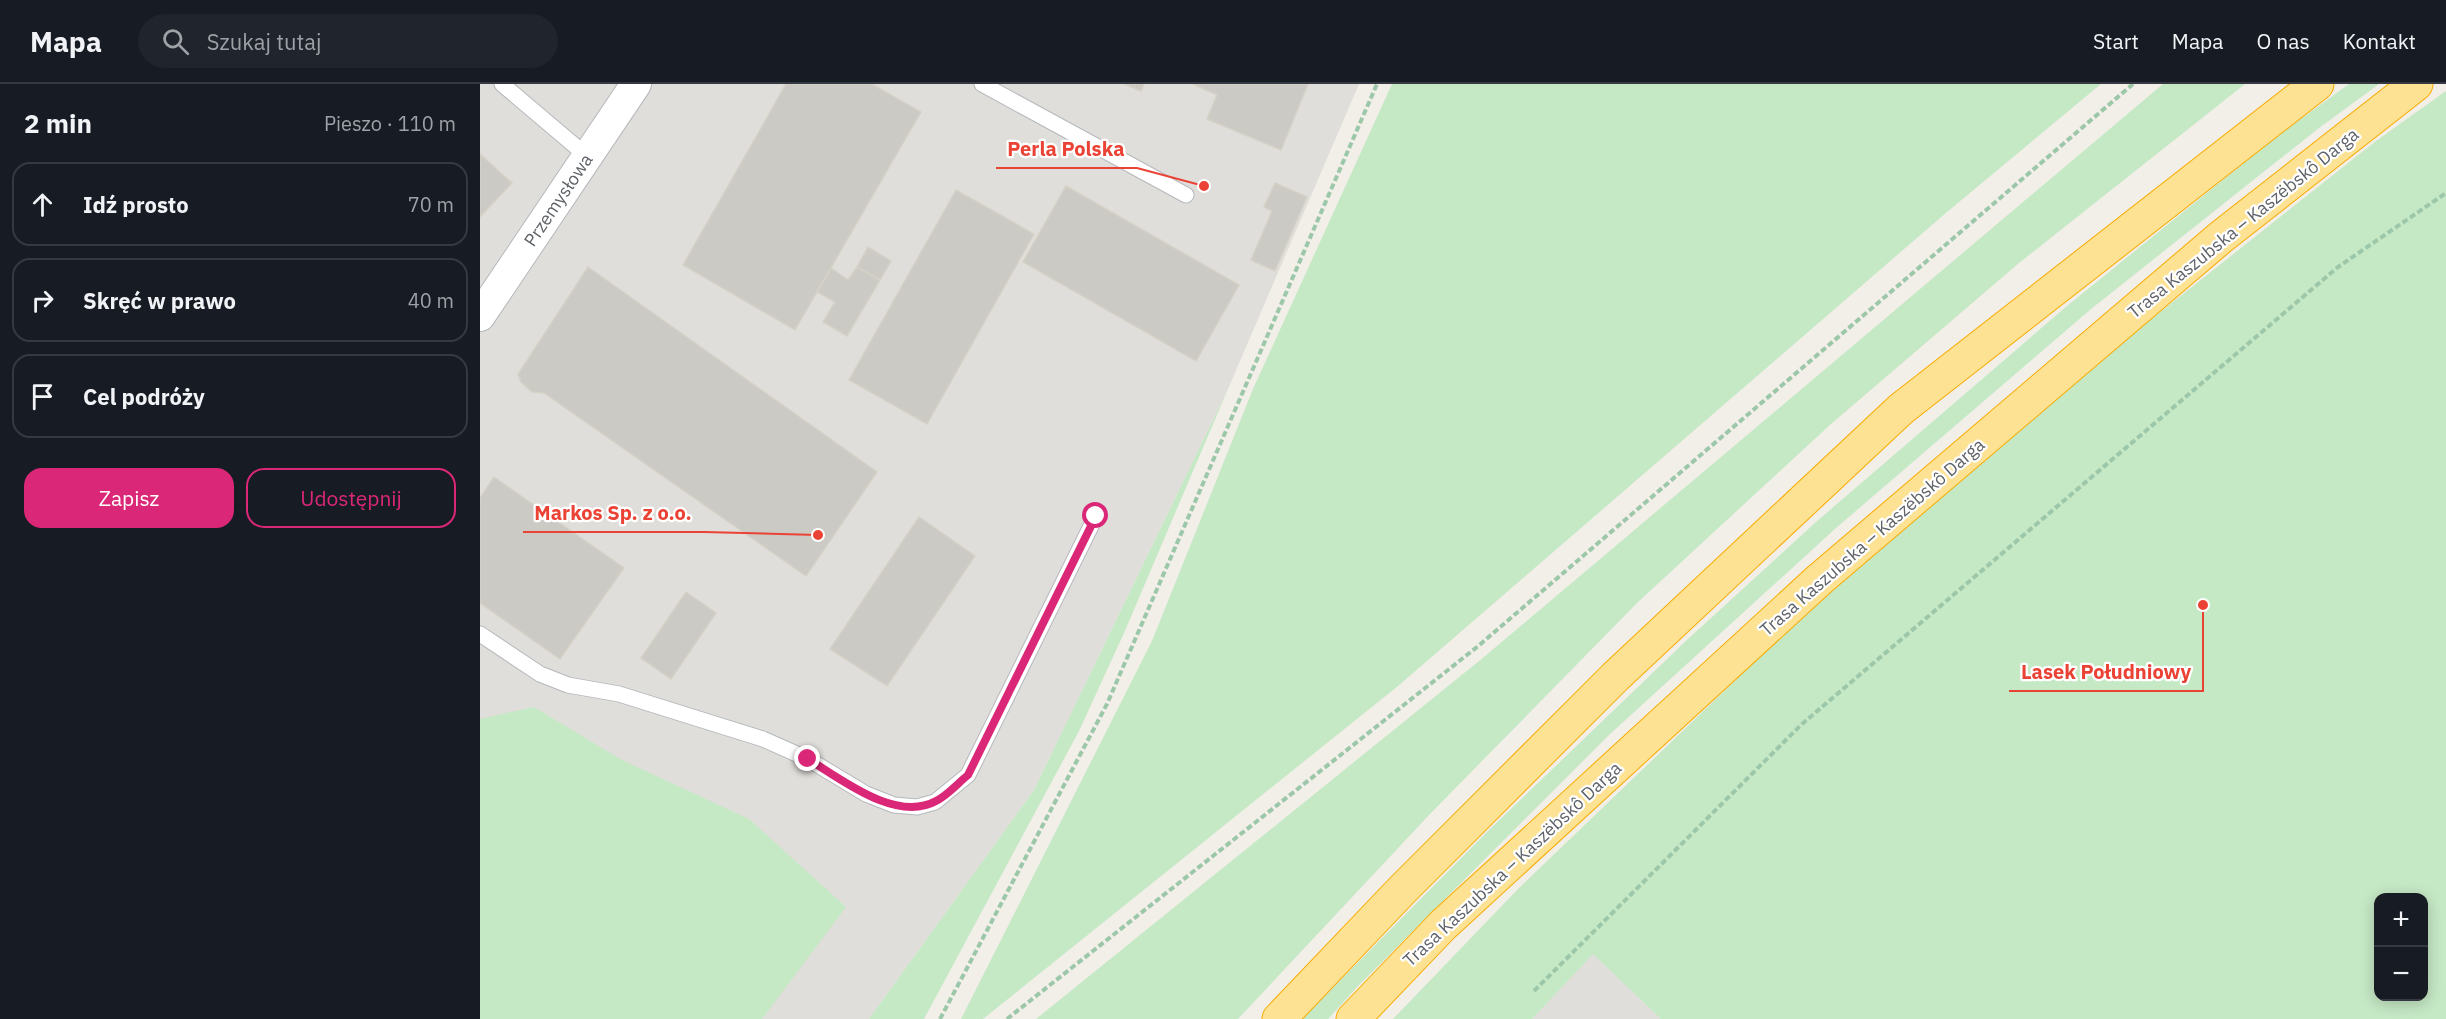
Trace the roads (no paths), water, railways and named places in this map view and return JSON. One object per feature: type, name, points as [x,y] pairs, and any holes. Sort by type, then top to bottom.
[{"type":"highway","points":[[1279,1019],[1386,906],[1615,677],[1901,409],[2317,84]]},
{"type":"highway","name":"Trasa Kaszubska – Kaszëbskô Darga","points":[[1353,1019],[1443,925],[1820,579],[2221,237],[2415,84]]},
{"type":"street","name":"Przemysłowa","points":[[480,316],[636,84]]},
{"type":"lane","points":[[502,84],[587,156]]},
{"type":"lane","points":[[982,84],[1186,195]]},
{"type":"lane","points":[[480,634],[540,674],[568,686],[619,694],[764,739],[808,759],[866,794],[894,806],[918,807],[935,802],[968,775],[1096,516]]},
{"type":"place","name":"Perla Polska","points":[[1204,186]]},
{"type":"place","name":"Markos Sp. z o.o.","points":[[818,535]]},
{"type":"place","name":"Lasek Południowy","points":[[2203,605]]}]
